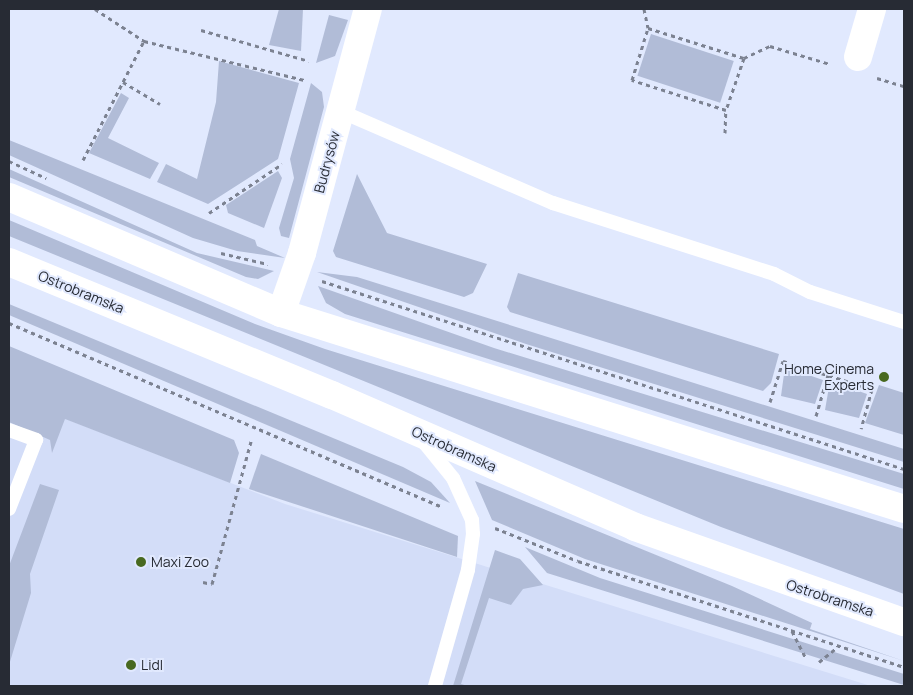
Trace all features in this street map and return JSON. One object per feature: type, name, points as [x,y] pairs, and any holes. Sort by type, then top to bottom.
[{"type":"main road","name":"Budrysów","points":[[281,313],[296,271],[368,9]]},
{"type":"main road","points":[[855,66],[872,9]]},
{"type":"main road","points":[[9,197],[281,313],[904,509]]},
{"type":"main road","name":"Ostrobramska","points":[[9,262],[698,552],[904,622]]},
{"type":"lane","points":[[340,111],[553,203],[774,274],[810,292],[904,322]]},
{"type":"lane","points":[[9,430],[36,440],[9,509]]},
{"type":"lane","points":[[414,431],[453,478],[472,520],[470,562],[443,651],[435,686]]},
{"type":"path","points":[[95,9],[102,10],[144,41],[304,80]]},
{"type":"path","points":[[644,9],[648,28],[632,80],[726,110]]},
{"type":"path","points":[[648,28],[744,58],[770,46],[855,66],[904,86]]},
{"type":"path","points":[[201,30],[309,61]]},
{"type":"path","points":[[83,160],[144,41]]},
{"type":"path","points":[[725,133],[726,110],[744,58]]},
{"type":"path","points":[[123,82],[160,104]]},
{"type":"path","points":[[9,161],[52,181]]},
{"type":"path","points":[[209,213],[282,164]]},
{"type":"path","points":[[211,251],[296,271],[727,415],[904,469]]},
{"type":"path","points":[[770,402],[783,361],[872,389],[861,429]]},
{"type":"path","points":[[816,416],[828,375]]},
{"type":"path","points":[[203,582],[212,584],[251,441]]},
{"type":"path","points":[[792,631],[805,657]]},
{"type":"path","points":[[819,662],[839,646]]},
{"type":"shaded area","points":[[279,9],[303,9],[301,51],[269,45]]},
{"type":"shaded area","points":[[329,15],[348,20],[335,56],[316,63]]},
{"type":"shaded area","points":[[651,34],[734,61],[720,103],[637,76]]},
{"type":"shaded area","points":[[219,61],[299,83],[278,159],[208,204],[157,182],[166,164],[197,179],[216,102]]},
{"type":"shaded area","points":[[311,83],[322,92],[324,107],[289,238],[281,236],[279,228],[294,178],[290,159]]},
{"type":"shaded area","points":[[121,93],[129,98],[108,138],[159,163],[150,179],[89,153]]},
{"type":"shaded area","points":[[9,140],[255,240],[257,246],[285,258],[237,251],[193,238],[9,155]]},
{"type":"shaded area","points":[[9,169],[197,253],[274,271],[258,279],[246,277],[9,177]]},
{"type":"shaded area","points":[[278,171],[282,178],[264,228],[228,213],[226,205]]},
{"type":"shaded area","points":[[357,174],[387,233],[487,264],[473,293],[464,297],[336,257],[333,251]]},
{"type":"shaded area","points":[[9,220],[255,324],[325,349],[904,529],[904,594],[721,527],[9,236]]},
{"type":"shaded area","points":[[317,272],[357,277],[904,449],[904,462],[526,344]]},
{"type":"shaded area","points":[[518,273],[779,354],[771,383],[763,391],[510,312],[507,307]]},
{"type":"shaded area","points":[[318,286],[494,348],[904,474],[904,489],[345,314],[326,303]]},
{"type":"shaded area","points":[[9,304],[403,467],[431,482],[450,503],[9,315]]},
{"type":"shaded area","points":[[9,346],[234,440],[239,453],[230,483],[65,419],[52,453],[50,440],[9,422]]},
{"type":"shaded area","points":[[785,367],[823,380],[815,404],[781,396]]},
{"type":"shaded area","points":[[830,381],[867,394],[859,418],[825,410]]},
{"type":"shaded area","points":[[879,385],[904,393],[904,435],[865,423]]},
{"type":"shaded area","points":[[9,397],[285,504],[871,686],[9,686]]},
{"type":"shaded area","points":[[261,454],[458,536],[457,557],[249,489]]},
{"type":"shaded area","points":[[475,481],[732,586],[812,623],[810,629],[904,661],[585,559],[492,520]]},
{"type":"shaded area","points":[[40,484],[59,490],[30,574],[31,593],[9,665],[9,566]]},
{"type":"shaded area","points":[[525,547],[600,578],[904,674],[904,685],[547,573]]},
{"type":"shaded area","points":[[495,550],[520,559],[543,585],[523,589],[511,605],[489,598],[461,684],[468,686],[453,686]]},
{"type":"place","name":"Home Cinema Experts","points":[[884,377]]},
{"type":"place","name":"Maxi Zoo","points":[[141,562]]},
{"type":"place","name":"Lidl","points":[[131,665]]}]
